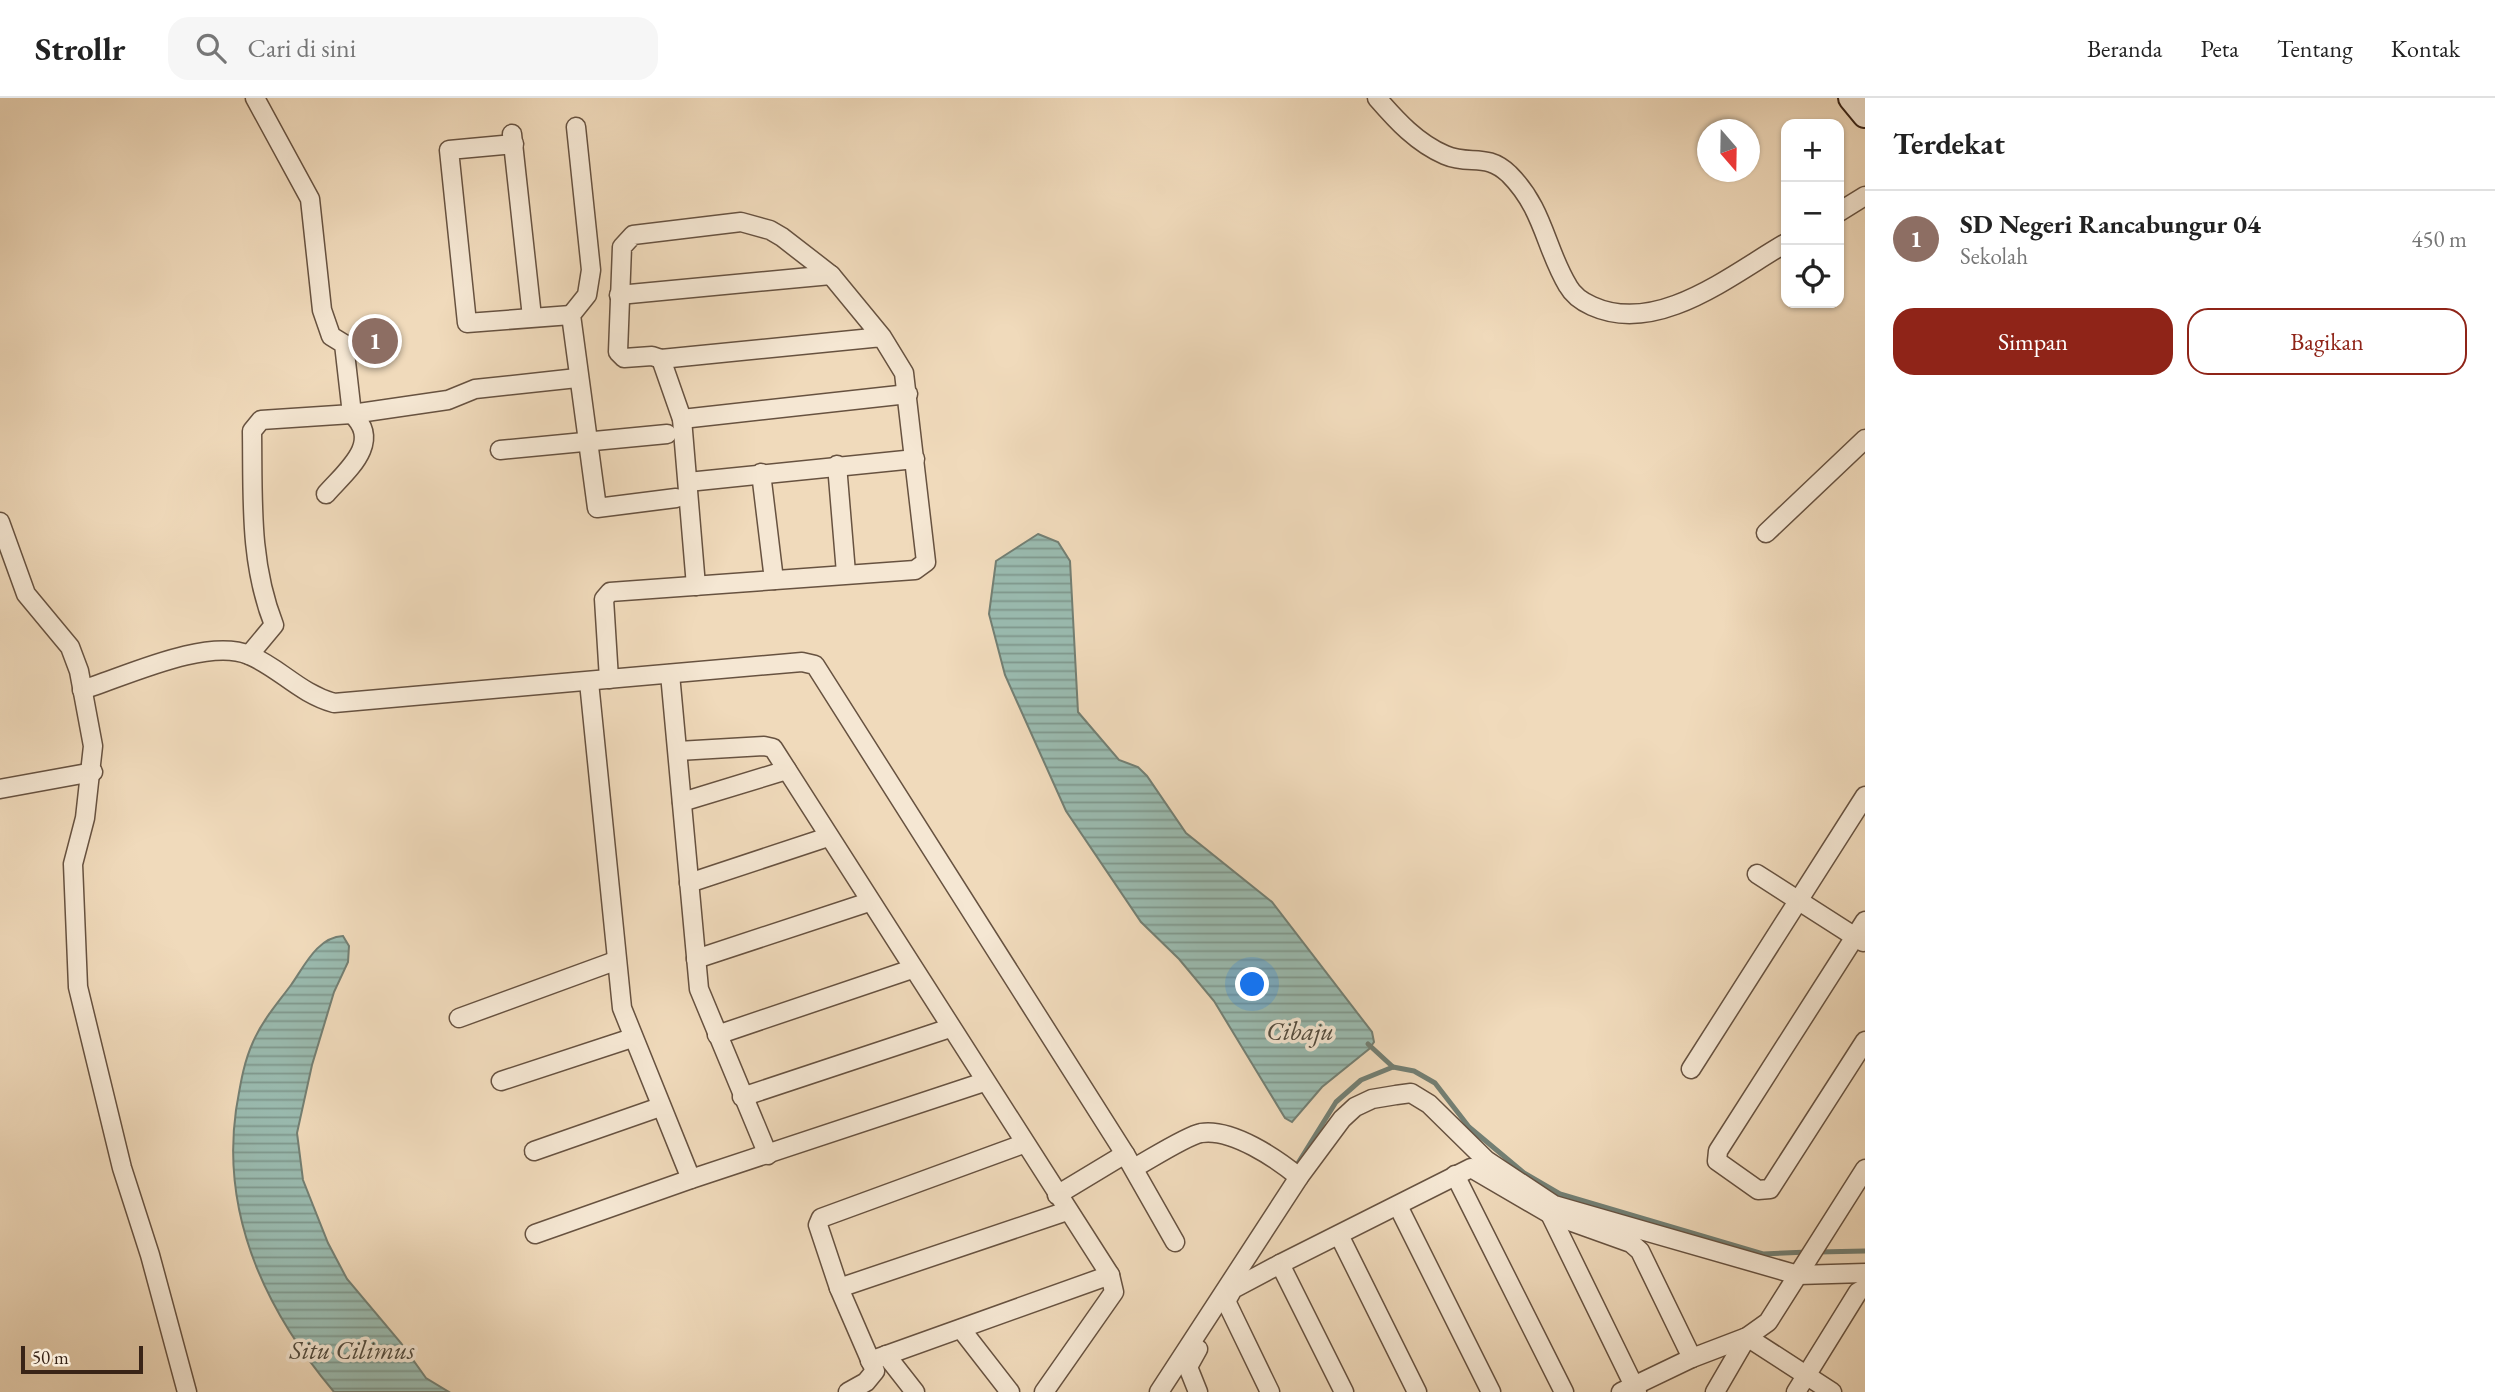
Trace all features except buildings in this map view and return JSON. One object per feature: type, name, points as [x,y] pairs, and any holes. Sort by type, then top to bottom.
[{"type":"main road","points":[[1851,98],[1865,115]]},
{"type":"street","points":[[255,98],[310,199],[321,310],[331,336],[344,344],[352,414],[362,423],[366,441],[362,453],[326,494]]},
{"type":"street","points":[[1377,98],[1406,131],[1447,156],[1492,160],[1508,174],[1536,209],[1569,289],[1585,303],[1604,312],[1628,315],[1652,312],[1676,304],[1782,245]]},
{"type":"street","points":[[576,127],[591,270],[587,295],[571,315],[577,378],[597,508],[676,498]]},
{"type":"street","points":[[532,317],[513,139],[449,150],[467,323],[571,315]]},
{"type":"street","points":[[1844,209],[1865,196]]},
{"type":"street","points":[[609,679],[604,599],[610,592],[915,570],[926,562],[904,373],[882,337],[831,275],[776,234],[741,222],[633,235],[622,247],[618,352],[624,358],[652,356],[661,359],[882,337]]},
{"type":"street","points":[[619,295],[831,275]]},
{"type":"street","points":[[661,359],[681,419],[696,586]]},
{"type":"street","points":[[249,654],[274,625],[261,592],[254,542],[252,431],[261,420],[352,414],[448,400],[475,389],[577,378]]},
{"type":"street","points":[[681,419],[908,394]]},
{"type":"street","points":[[500,450],[667,434]]},
{"type":"street","points":[[1766,533],[1865,439]]},
{"type":"street","points":[[688,482],[915,459]]},
{"type":"street","points":[[837,465],[846,573]]},
{"type":"street","points":[[761,473],[774,580]]},
{"type":"street","points":[[0,522],[26,594],[70,647],[79,671],[93,746],[93,772],[74,864],[78,987],[122,1168],[150,1255],[187,1392]]},
{"type":"street","points":[[82,690],[193,654],[222,650],[249,654],[312,697],[334,703],[802,662],[815,665],[1129,1161],[1175,1242]]},
{"type":"street","points":[[670,674],[699,989],[768,1155]]},
{"type":"street","points":[[589,682],[615,961],[622,1008],[691,1179]]},
{"type":"street","points":[[677,751],[764,746],[773,748],[1023,1144],[1110,1275],[1114,1292],[1044,1392]]},
{"type":"street","points":[[682,802],[787,769]]},
{"type":"street","points":[[0,789],[93,772]]},
{"type":"street","points":[[1691,1069],[1865,796]]},
{"type":"street","points":[[689,883],[828,837]]},
{"type":"street","points":[[1757,874],[1860,941]]},
{"type":"street","points":[[696,959],[869,902]]},
{"type":"street","points":[[1865,921],[1860,941],[1718,1152],[1717,1161],[1758,1190],[1770,1189],[1865,1041]]},
{"type":"street","points":[[459,1018],[615,961]]},
{"type":"street","points":[[717,1035],[912,969]]},
{"type":"street","points":[[742,1097],[950,1028]]},
{"type":"street","points":[[501,1081],[632,1038]]},
{"type":"street","points":[[535,1234],[984,1082]]},
{"type":"street","points":[[1159,1392],[1299,1177],[1342,1119],[1355,1107],[1372,1099],[1411,1093],[1429,1104],[1486,1160],[1554,1205],[1801,1270],[1865,1273]]},
{"type":"street","points":[[534,1151],[660,1107]]},
{"type":"street","points":[[1056,1195],[1129,1161],[1201,1133],[1218,1134],[1249,1144],[1275,1158],[1299,1177]]},
{"type":"street","points":[[915,1392],[878,1358],[839,1288],[818,1225],[821,1218],[1023,1144]]},
{"type":"street","points":[[1198,1392],[1188,1367],[1233,1289],[1471,1167],[1550,1214],[1631,1243],[1640,1251],[1692,1358]]},
{"type":"street","points":[[1550,1214],[1631,1390],[1692,1358],[1747,1337],[1768,1322],[1865,1169]]},
{"type":"street","points":[[1455,1175],[1564,1392]]},
{"type":"street","points":[[1398,1206],[1491,1392]]},
{"type":"street","points":[[839,1288],[1068,1211]]},
{"type":"street","points":[[1339,1235],[1417,1392]]},
{"type":"street","points":[[1280,1264],[1344,1392]]},
{"type":"street","points":[[878,1358],[1110,1275]]},
{"type":"street","points":[[1796,1392],[1858,1292],[1865,1288]]},
{"type":"street","points":[[1226,1301],[1270,1392]]},
{"type":"street","points":[[961,1329],[1010,1392]]},
{"type":"street","points":[[1747,1337],[1832,1392]]},
{"type":"street","points":[[1715,1392],[1747,1337]]},
{"type":"street","points":[[848,1392],[866,1382],[875,1371],[878,1358]]},
{"type":"water","name":"Cibaju","points":[[1038,534],[1058,542],[1070,561],[1078,712],[1119,760],[1138,767],[1147,776],[1186,833],[1272,902],[1372,1032],[1374,1042],[1369,1049],[1322,1087],[1292,1122],[1285,1118],[1214,1001],[1179,959],[1141,922],[1066,811],[1005,675],[989,614],[996,561]]},
{"type":"water","name":"Situ Cilimus","points":[[343,936],[349,946],[348,962],[334,992],[312,1065],[297,1133],[303,1180],[328,1243],[347,1279],[401,1343],[426,1378],[449,1392],[334,1392],[288,1329],[269,1295],[242,1225],[235,1188],[233,1150],[236,1110],[250,1050],[265,1020],[312,954],[326,942]]},
{"type":"waterway","points":[[1368,1044],[1393,1067]]},
{"type":"waterway","points":[[1295,1168],[1336,1102],[1361,1080],[1393,1067],[1414,1071],[1435,1083],[1469,1127],[1524,1173],[1560,1194],[1763,1254],[1808,1252]]},
{"type":"waterway","points":[[1818,1252],[1865,1251]]},
{"type":"place","name":"SD Negeri Rancabungur 04","points":[[375,341]]}]
